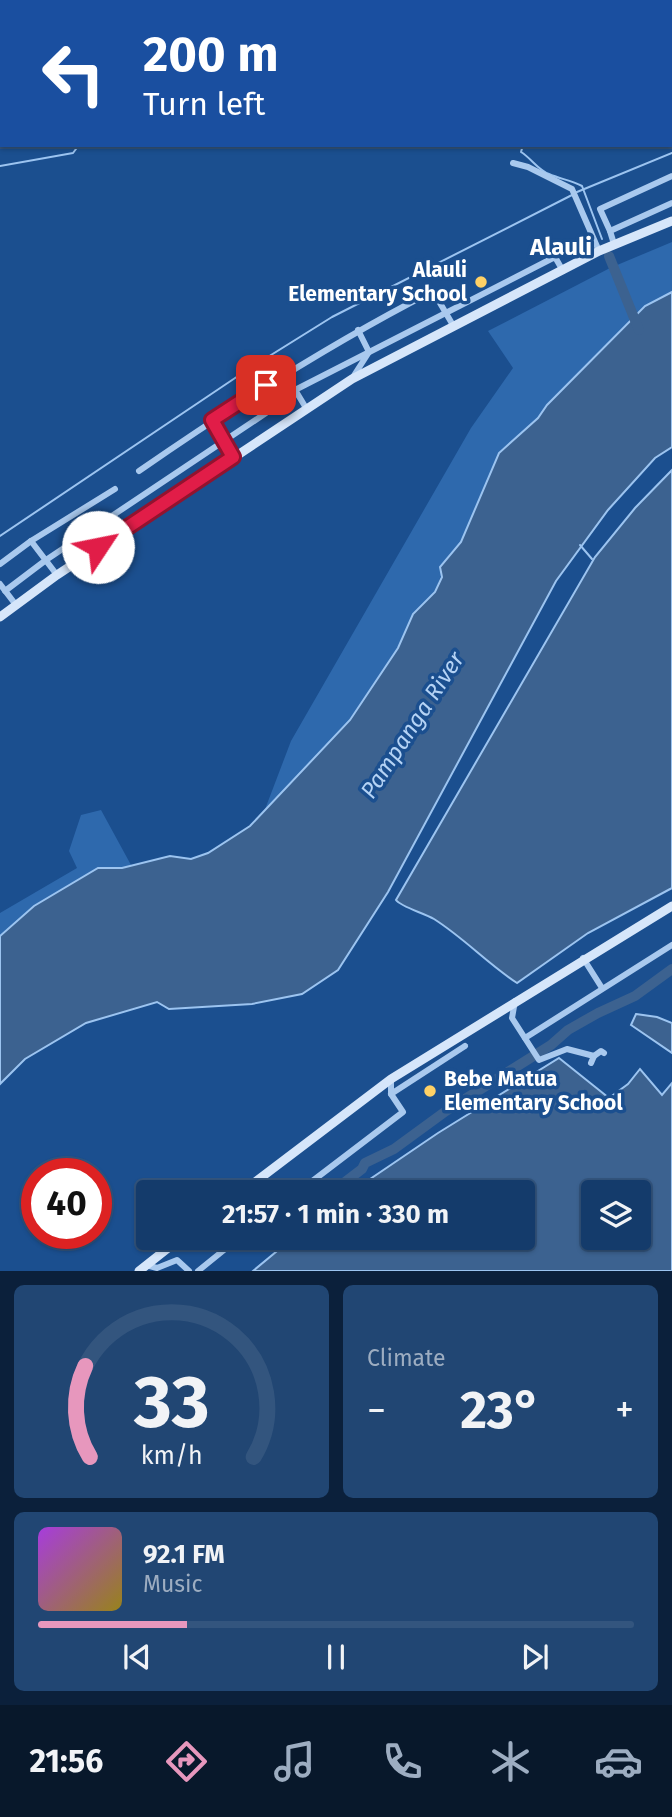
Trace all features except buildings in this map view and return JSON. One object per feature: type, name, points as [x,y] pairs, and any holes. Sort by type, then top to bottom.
[{"type":"street","points":[[513,163],[528,167],[572,189],[599,251]]},
{"type":"street","points":[[614,244],[600,209],[672,176]]},
{"type":"street","points":[[610,231],[672,203]]},
{"type":"street","points":[[0,617],[57,575],[352,379],[599,251],[672,221]]},
{"type":"street","points":[[5,591],[46,560],[295,390],[555,257],[563,271]]},
{"type":"street","points":[[139,471],[284,373],[433,291],[454,327]]},
{"type":"street","points":[[358,330],[369,352]]},
{"type":"street","points":[[352,379],[369,352]]},
{"type":"street","points":[[277,360],[306,408]]},
{"type":"street","points":[[212,420],[233,457]]},
{"type":"street","points":[[0,564],[31,541],[115,489]]},
{"type":"street","points":[[31,541],[57,575]]},
{"type":"street","points":[[0,584],[16,605]]},
{"type":"street","points":[[257,1180],[391,1079],[516,1000],[669,907],[672,918]]},
{"type":"street","points":[[525,1038],[672,945]]},
{"type":"street","points":[[583,958],[602,988]]},
{"type":"street","points":[[516,1000],[512,1018],[539,1060],[567,1049],[593,1059],[601,1051],[604,1053]]},
{"type":"street","points":[[391,1094],[465,1046]]},
{"type":"street","points":[[314,1180],[401,1114],[404,1109],[391,1094],[391,1079]]},
{"type":"street","points":[[143,1268],[166,1250]]},
{"type":"street","points":[[198,1271],[224,1250]]},
{"type":"street","points":[[143,1268],[157,1268],[177,1260],[189,1271]]},
{"type":"shaded area","points":[[672,242],[672,292],[645,306],[547,404],[538,418],[499,453],[461,542],[448,556],[435,592],[413,614],[398,648],[350,720],[264,812],[291,741],[471,428],[513,368],[488,331],[610,268]]},
{"type":"shaded area","points":[[101,810],[131,865],[122,868],[98,868],[19,919],[0,936],[0,913],[77,868],[69,851],[81,815]]},
{"type":"water","name":"Pampanga River","points":[[672,292],[672,447],[655,458],[608,510],[556,581],[388,892],[338,970],[302,994],[252,1004],[169,1009],[157,1002],[86,1023],[25,1059],[0,1084],[0,936],[34,906],[98,868],[122,868],[170,856],[191,859],[208,853],[250,826],[350,720],[398,648],[413,614],[435,592],[442,577],[440,567],[461,542],[499,453],[538,418],[547,405],[645,306]]},
{"type":"water","points":[[672,470],[672,888],[588,933],[517,983],[445,926],[396,900],[595,557],[635,508]]},
{"type":"water","points":[[636,1014],[657,1017],[672,1023],[672,1053],[631,1025]]},
{"type":"water","points":[[559,1058],[609,1098],[628,1084],[640,1069],[662,1095],[672,1083],[672,1271],[253,1271],[278,1250],[535,1250],[535,1180],[369,1180],[438,1133]]},
{"type":"waterway","points":[[0,166],[73,153],[78,147]]},
{"type":"waterway","points":[[522,147],[521,152],[541,170],[582,186],[602,239]]},
{"type":"waterway","points":[[577,192],[672,153]]},
{"type":"waterway","points":[[0,536],[247,370],[332,317],[572,195]]},
{"type":"waterway","points":[[609,256],[639,330]]},
{"type":"waterway","points":[[580,545],[592,559]]},
{"type":"waterway","points":[[348,1180],[362,1169],[365,1163],[394,1149],[446,1111],[551,1045],[568,1030],[635,996],[672,969]]},
{"type":"place","name":"Alauli Elementary School","points":[[481,282]]},
{"type":"place","name":"Bebe Matua Elementary School","points":[[430,1091]]},
{"type":"district","name":"Alauli","points":[[561,247]]},
{"type":"route","points":[[98,547],[233,457],[212,420],[266,385]]}]
